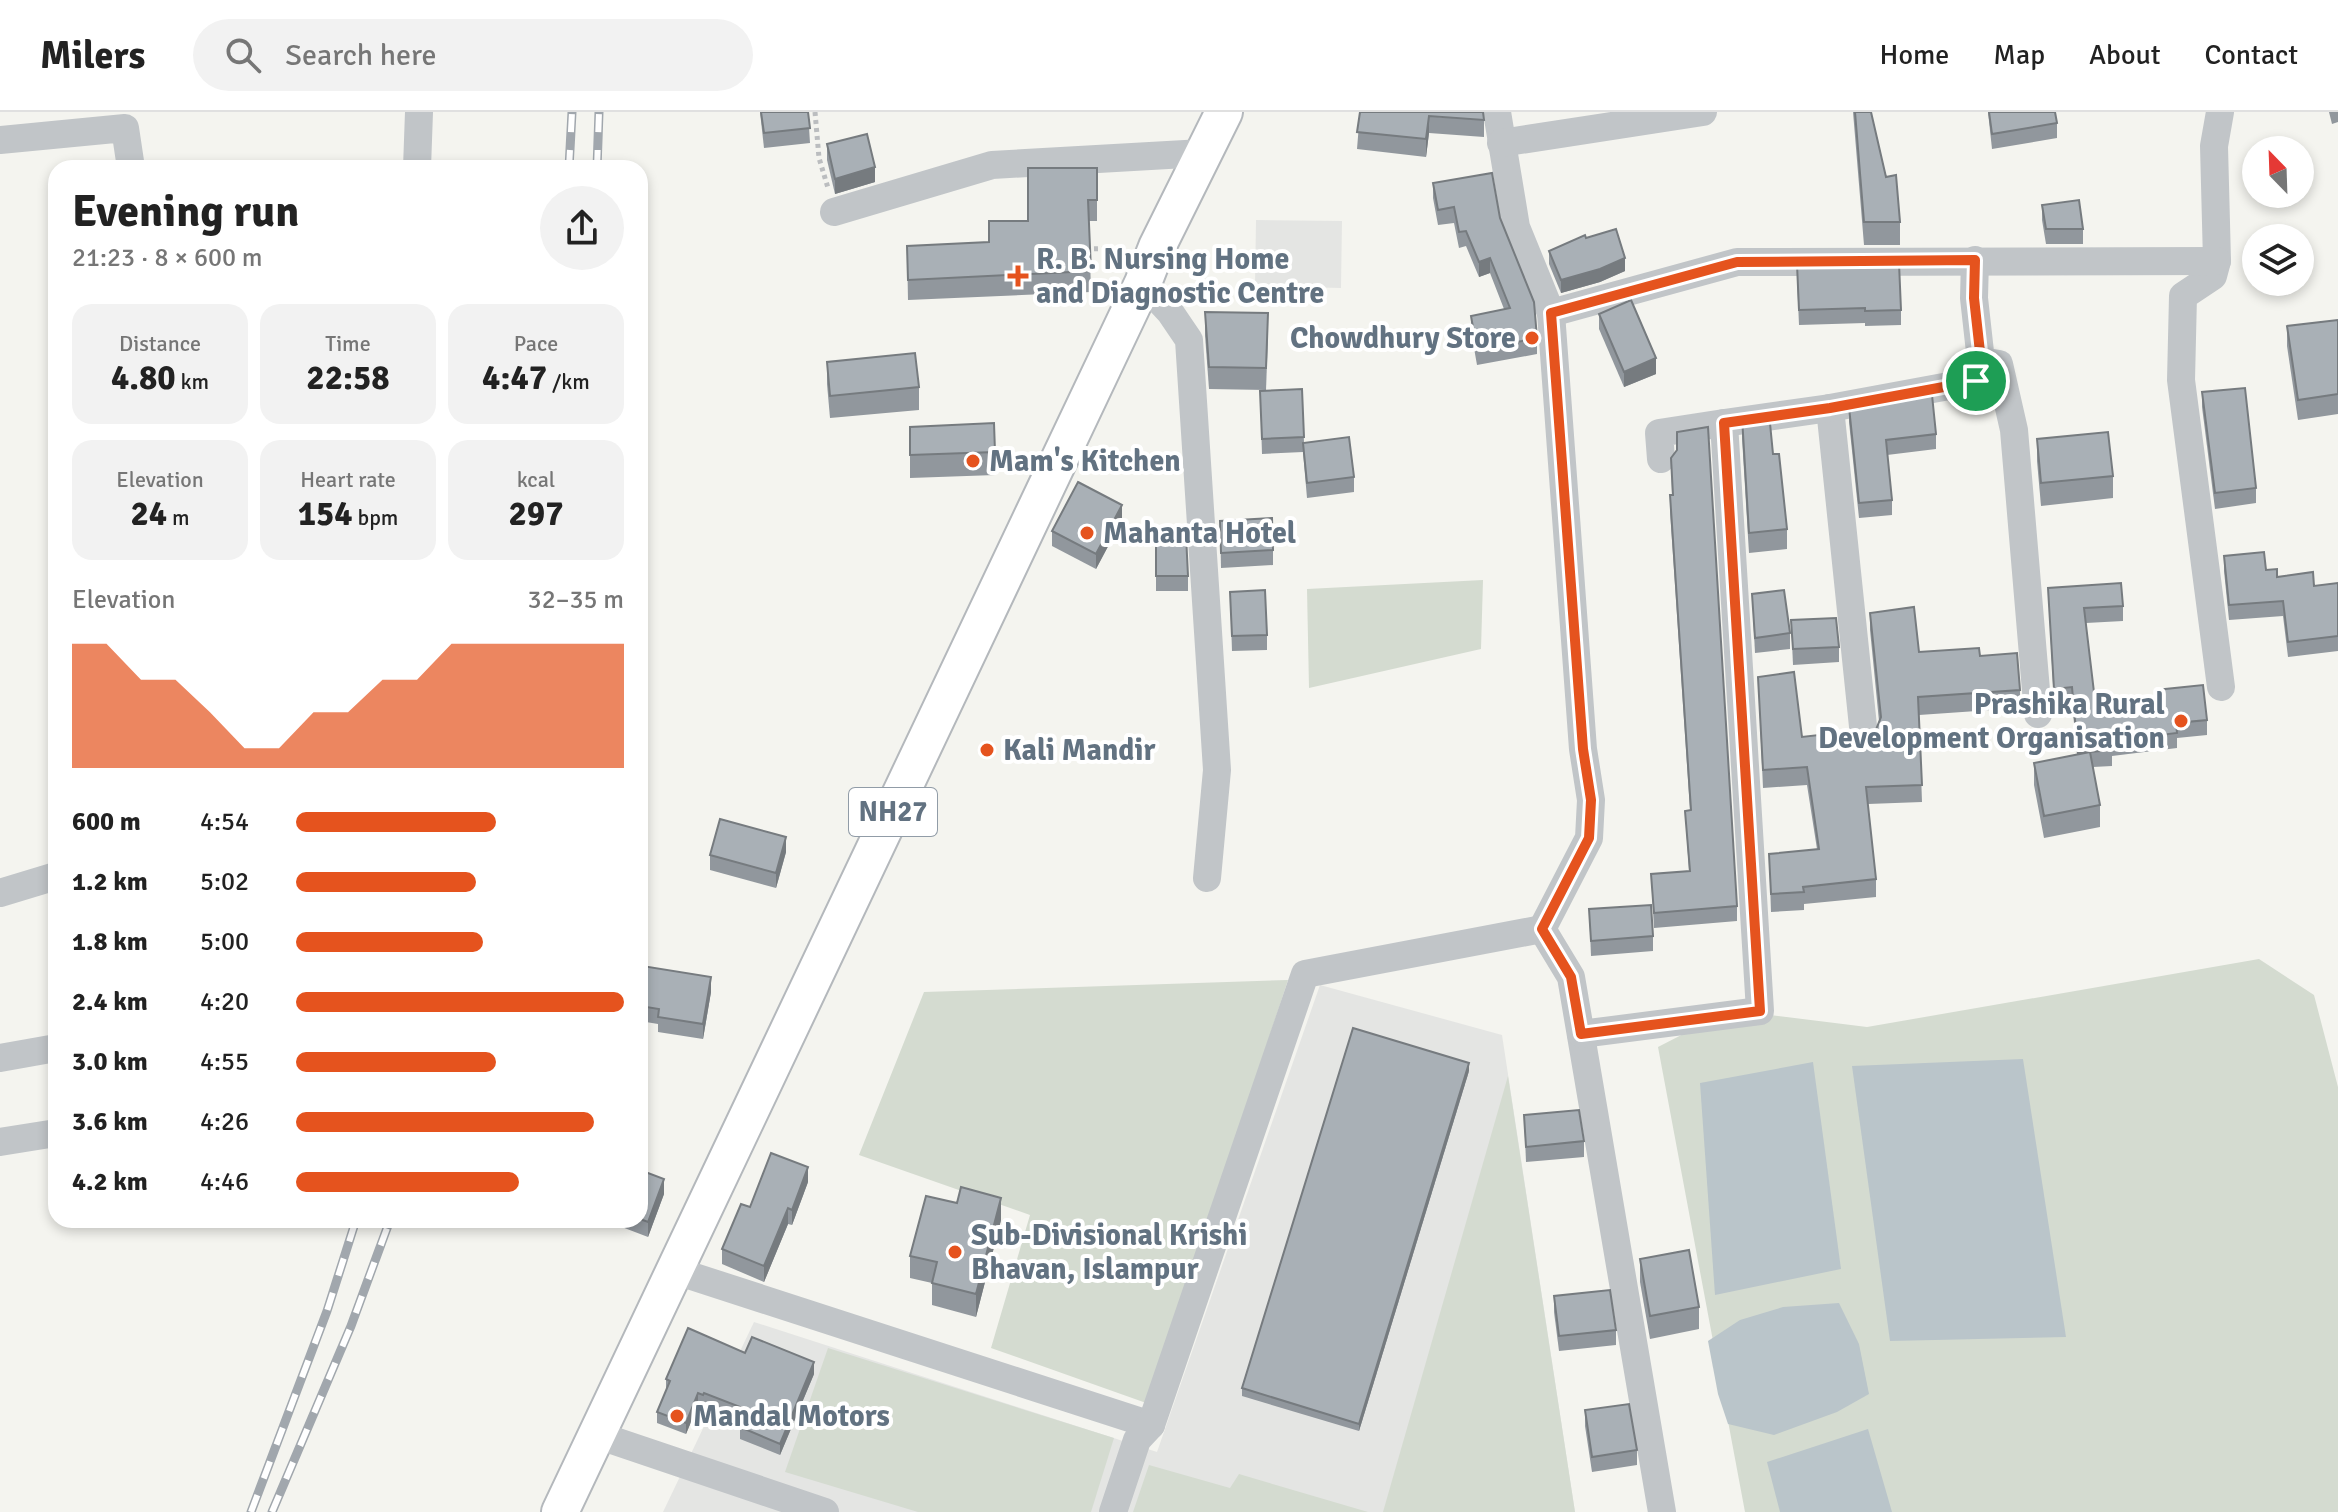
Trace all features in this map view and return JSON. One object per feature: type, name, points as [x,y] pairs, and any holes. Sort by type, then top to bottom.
[{"type":"main road","name":"NH27","points":[[560,1512],[1224,112]]},
{"type":"street","points":[[417,160],[419,112]]},
{"type":"street","points":[[1497,112],[1516,227],[1551,313],[1583,749],[1591,800],[1589,838],[1542,929]]},
{"type":"street","points":[[1501,143],[1703,112]]},
{"type":"street","points":[[2220,112],[2214,146],[2217,261],[2213,276],[2183,296],[2181,380],[2221,687]]},
{"type":"street","points":[[0,140],[124,120],[130,160]]},
{"type":"street","points":[[834,212],[992,165],[1203,153]]},
{"type":"street","points":[[1661,459],[1659,433],[1830,408],[1976,381],[1981,361],[1974,298],[1975,260]]},
{"type":"street","points":[[1551,313],[1737,262],[2217,261]]},
{"type":"street","points":[[1143,283],[1170,312],[1189,340],[1217,770],[1207,878]]},
{"type":"street","points":[[1981,361],[1999,364],[2014,430],[2038,714]]},
{"type":"street","points":[[1830,408],[1864,736]]},
{"type":"street","points":[[1581,1034],[1760,1011],[1724,423]]},
{"type":"street","points":[[0,893],[48,878]]},
{"type":"street","points":[[1542,929],[1571,977],[1662,1512]]},
{"type":"street","points":[[1113,1512],[1137,1440],[1151,1425],[1305,974],[1542,929]]},
{"type":"street","points":[[0,1058],[48,1049]]},
{"type":"street","points":[[0,1142],[48,1134]]},
{"type":"street","points":[[676,1271],[1151,1425]]},
{"type":"street","points":[[597,1435],[825,1512]]},
{"type":"path","points":[[815,112],[819,158],[834,212]]},
{"type":"shaded area","points":[[1256,220],[1342,221],[1341,288],[1255,286]]},
{"type":"shaded area","points":[[1483,580],[1481,649],[1309,688],[1307,589]]},
{"type":"shaded area","points":[[2259,959],[2314,995],[2338,1087],[2338,1512],[1745,1512],[1658,1047],[1730,1010],[1867,1027]]},
{"type":"shaded area","points":[[1288,980],[1149,1404],[991,1348],[1030,1215],[859,1155],[924,992]]},
{"type":"shaded area","points":[[1320,985],[1502,1035],[1575,1512],[663,1512],[754,1322],[1157,1452]]},
{"type":"shaded area","points":[[2023,1059],[2066,1337],[1890,1341],[1852,1066]]},
{"type":"shaded area","points":[[1813,1062],[1841,1269],[1715,1295],[1700,1083]]},
{"type":"shaded area","points":[[1508,1076],[1575,1512],[1383,1512]]},
{"type":"shaded area","points":[[1839,1303],[1859,1344],[1869,1394],[1837,1412],[1774,1435],[1728,1424],[1718,1394],[1708,1341],[1740,1320],[1783,1307]]},
{"type":"shaded area","points":[[828,1348],[1114,1438],[1091,1512],[918,1512],[785,1472]]},
{"type":"shaded area","points":[[1868,1429],[1892,1512],[1780,1512],[1767,1462]]},
{"type":"shaded area","points":[[1149,1465],[1230,1488],[1239,1474],[1368,1512],[1133,1512]]},
{"type":"building","points":[[761,112],[808,112],[810,128],[764,133]]},
{"type":"building","points":[[1360,112],[1483,112],[1484,120],[1429,116],[1426,139],[1357,132]]},
{"type":"building","points":[[1855,112],[1871,112],[1886,177],[1896,175],[1900,222],[1864,222]]},
{"type":"building","points":[[1989,112],[2055,112],[2057,123],[1992,134]]},
{"type":"building","points":[[867,134],[875,167],[835,179],[827,144]]},
{"type":"building","points":[[1028,168],[1097,168],[1097,200],[1088,200],[1091,271],[908,280],[907,246],[989,242],[989,221],[1028,221]]},
{"type":"building","points":[[1492,173],[1500,218],[1534,302],[1537,338],[1477,350],[1471,316],[1510,308],[1490,258],[1479,262],[1466,231],[1459,232],[1454,207],[1438,210],[1433,183]]},
{"type":"building","points":[[2079,200],[2083,229],[2046,229],[2042,205]]},
{"type":"building","points":[[1616,229],[1625,258],[1561,280],[1549,251],[1585,235],[1586,238]]},
{"type":"building","points":[[1899,263],[1901,310],[1799,310],[1797,264]]},
{"type":"building","points":[[1631,300],[1656,358],[1624,372],[1599,314]]},
{"type":"building","points":[[1205,312],[1268,313],[1266,368],[1209,367]]},
{"type":"building","points":[[2338,320],[2338,394],[2298,400],[2287,326]]},
{"type":"building","points":[[915,353],[919,387],[830,396],[827,362]]},
{"type":"building","points":[[2245,388],[2256,488],[2215,493],[2202,392]]},
{"type":"building","points":[[1302,389],[1304,437],[1262,439],[1260,391]]},
{"type":"building","points":[[1932,395],[1936,434],[1886,440],[1892,500],[1859,503],[1849,407]]},
{"type":"building","points":[[1769,413],[1773,454],[1779,454],[1787,529],[1749,533],[1742,417]]},
{"type":"building","points":[[994,423],[995,452],[910,455],[910,427]]},
{"type":"building","points":[[1708,427],[1737,906],[1654,913],[1651,874],[1690,871],[1685,811],[1691,810],[1670,495],[1673,495],[1671,458],[1677,450],[1677,432]]},
{"type":"building","points":[[2108,432],[2113,476],[2041,483],[2037,439]]},
{"type":"building","points":[[1349,437],[1354,477],[1307,483],[1303,443]]},
{"type":"building","name":"Mahanta Hotel","points":[[1078,482],[1122,505],[1096,554],[1052,531]]},
{"type":"building","points":[[1272,518],[1273,550],[1221,553],[1220,521]]},
{"type":"building","points":[[1156,535],[1186,535],[1188,576],[1156,576]]},
{"type":"building","points":[[2264,552],[2266,570],[2277,569],[2277,577],[2313,572],[2314,586],[2338,583],[2338,636],[2288,642],[2283,601],[2229,605],[2224,556]]},
{"type":"building","points":[[2121,583],[2123,606],[2084,608],[2096,709],[2107,708],[2108,715],[2158,709],[2156,690],[2203,685],[2207,720],[2176,723],[2177,733],[2111,741],[2112,750],[2078,753],[2072,687],[2054,689],[2048,588]]},
{"type":"building","points":[[1265,590],[1267,635],[1232,636],[1230,592]]},
{"type":"building","points":[[1784,590],[1790,633],[1755,638],[1752,594]]},
{"type":"building","points":[[1914,607],[1919,652],[1979,648],[1980,656],[2017,653],[2020,690],[1918,697],[1922,785],[1866,787],[1876,879],[1803,887],[1804,892],[1771,894],[1769,854],[1819,849],[1807,767],[1763,770],[1758,677],[1794,672],[1802,737],[1854,731],[1865,735],[1875,732],[1881,717],[1870,613]]},
{"type":"building","points":[[1836,618],[1839,647],[1793,649],[1791,620]]},
{"type":"building","points":[[2090,752],[2100,805],[2044,816],[2034,763]]},
{"type":"building","points":[[720,819],[786,837],[776,873],[710,855]]},
{"type":"building","points":[[1651,905],[1653,936],[1591,941],[1589,909]]},
{"type":"building","points":[[648,967],[711,977],[703,1024],[658,1017],[659,1009],[648,1007]]},
{"type":"building","points":[[1353,1028],[1469,1063],[1359,1424],[1242,1388]]},
{"type":"building","points":[[1579,1110],[1584,1141],[1526,1147],[1524,1115]]},
{"type":"building","points":[[771,1153],[808,1167],[792,1210],[788,1208],[764,1266],[722,1249],[741,1204],[750,1207]]},
{"type":"building","points":[[648,1173],[664,1179],[648,1222]]},
{"type":"building","name":"Sub-Divisional Krishi Bhavan, Islampur","points":[[961,1187],[1001,1198],[976,1294],[932,1283],[937,1262],[910,1256],[926,1196],[957,1203]]},
{"type":"building","points":[[1689,1250],[1699,1307],[1650,1316],[1640,1259]]},
{"type":"building","points":[[1610,1290],[1616,1330],[1559,1336],[1554,1296]]},
{"type":"building","points":[[688,1328],[745,1353],[752,1337],[814,1362],[780,1444],[740,1427],[748,1410],[704,1393],[698,1393],[686,1423],[657,1412],[670,1381],[666,1379]]},
{"type":"building","points":[[1629,1404],[1637,1450],[1592,1457],[1585,1410]]},
{"type":"railway","points":[[569,160],[572,112]]},
{"type":"railway","points":[[597,160],[599,112]]},
{"type":"railway","points":[[251,1512],[327,1311],[353,1228]]},
{"type":"railway","points":[[272,1512],[351,1326],[387,1228]]},
{"type":"place","name":"R. B. Nursing Home and Diagnostic Centre","points":[[1018,276]]},
{"type":"place","name":"Chowdhury Store","points":[[1532,338]]},
{"type":"place","name":"Mam's Kitchen","points":[[973,461]]},
{"type":"place","name":"Mahanta Hotel","points":[[1087,533]]},
{"type":"place","name":"Prashika Rural Development Organisation","points":[[2181,721]]},
{"type":"place","name":"Kali Mandir","points":[[987,750]]},
{"type":"place","name":"Sub-Divisional Krishi Bhavan, Islampur","points":[[955,1252]]},
{"type":"place","name":"Mandal Motors","points":[[677,1416]]},
{"type":"route","points":[[1975,260],[1974,298],[1981,361],[1976,381],[1830,408],[1724,423],[1760,1011],[1581,1034],[1571,977],[1542,929],[1589,838],[1591,800],[1583,749],[1551,313],[1737,262],[1975,260]]}]
